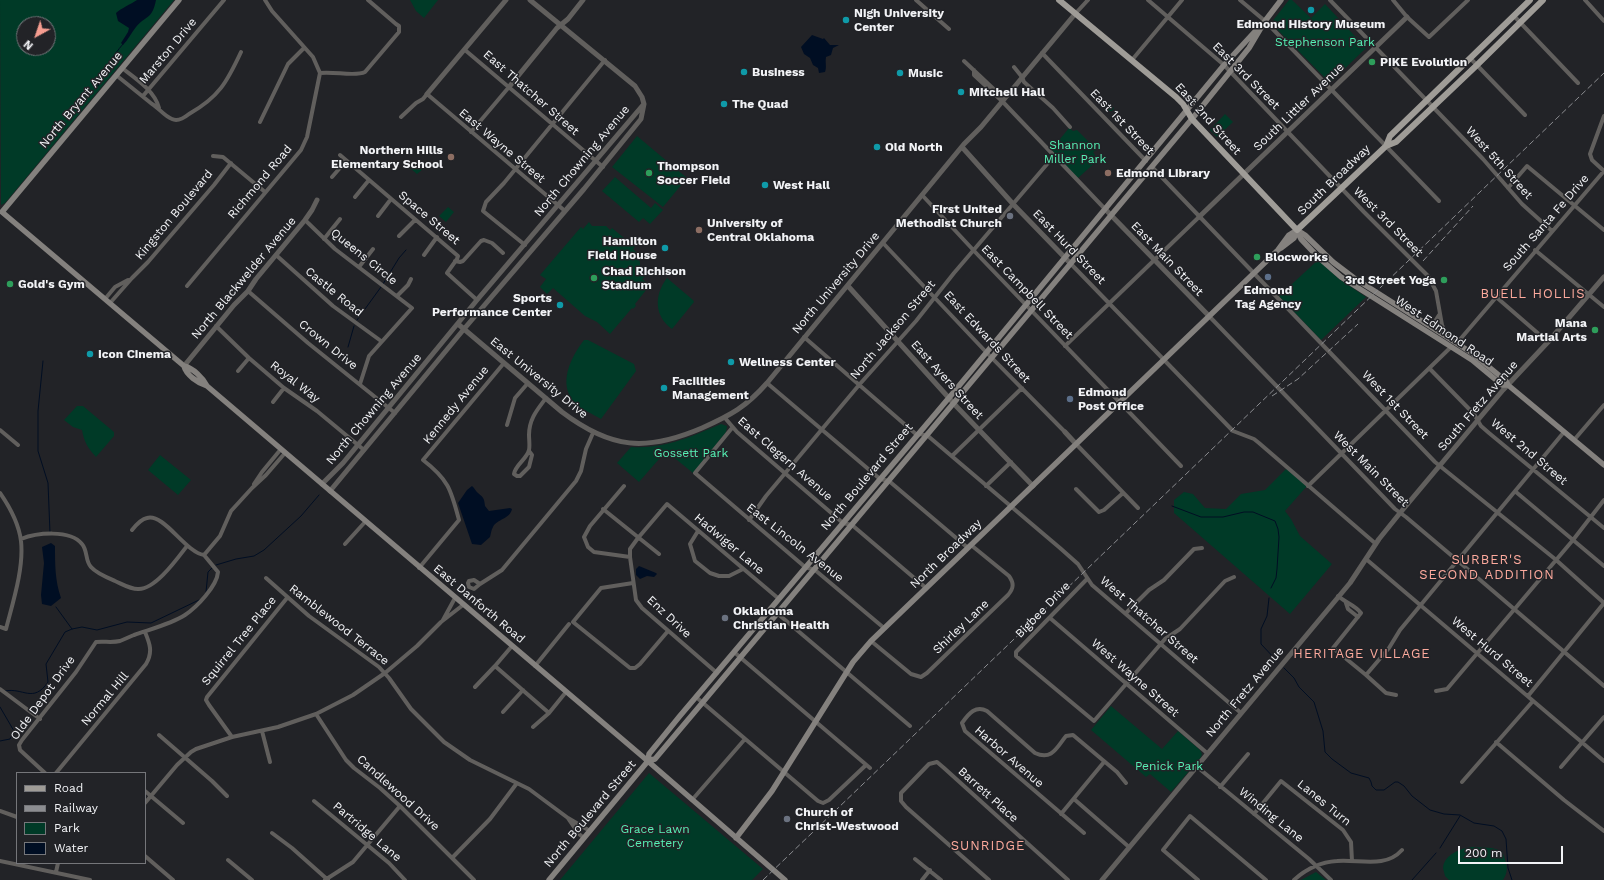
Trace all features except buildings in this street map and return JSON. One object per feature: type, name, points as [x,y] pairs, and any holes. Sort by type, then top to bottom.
[{"type":"main road","name":"North Bryant Avenue","points":[[1,212],[178,0]]},
{"type":"main road","name":"East 2nd Street","points":[[1059,0],[1176,98],[1192,119],[1297,230]]},
{"type":"main road","points":[[1265,21],[1281,0]]},
{"type":"main road","name":"South Broadway","points":[[1386,146],[1390,136],[1471,59],[1530,0]]},
{"type":"main road","name":"South Broadway","points":[[1209,316],[1278,250],[1289,235],[1297,230],[1386,146],[1396,142],[1543,0]]},
{"type":"main road","name":"North Boulevard Street","points":[[549,880],[648,761],[649,754],[805,566],[949,398],[1224,65],[1265,21]]},
{"type":"main road","name":"North Boulevard Street","points":[[648,761],[655,759],[928,436],[1192,119],[1249,48],[1265,21]]},
{"type":"main road","name":"East Danforth Road","points":[[1,212],[184,366],[185,371],[200,384],[207,386],[419,568],[648,761],[785,880]]},
{"type":"main road","name":"West Edmond Road","points":[[1297,230],[1305,235],[1333,262],[1354,278],[1457,343],[1492,369],[1506,381],[1508,385],[1604,465]]},
{"type":"main road","name":"West Edmond Road","points":[[1297,230],[1301,239],[1318,257],[1341,277],[1472,360],[1502,385],[1508,385]]},
{"type":"main road","name":"North Broadway","points":[[736,838],[758,810],[784,772],[847,672],[871,641],[1209,316]]},
{"type":"main road","points":[[779,599],[789,600]]},
{"type":"main road","points":[[717,673],[727,674]]},
{"type":"street","name":"Marston Drive","points":[[143,96],[224,0]]},
{"type":"street","points":[[266,0],[272,11],[313,57],[320,73],[342,72],[357,75],[365,72],[400,29],[368,0]]},
{"type":"street","points":[[401,117],[427,94],[506,0]]},
{"type":"street","points":[[530,0],[635,86],[642,97],[644,104]]},
{"type":"street","points":[[470,132],[560,25],[568,19],[584,0]]},
{"type":"street","points":[[916,0],[949,29]]},
{"type":"street","points":[[1076,14],[1088,0]]},
{"type":"street","name":"East 3rd Street","points":[[1148,0],[1224,65],[1341,188]]},
{"type":"street","points":[[1132,60],[1182,0]]},
{"type":"street","points":[[1240,0],[1265,21],[1439,201]]},
{"type":"street","name":"West 5th Street","points":[[1330,0],[1483,159],[1534,216],[1552,231]]},
{"type":"street","points":[[1393,0],[1407,17],[1429,37],[1468,0]]},
{"type":"street","points":[[1584,0],[1604,21]]},
{"type":"street","name":"North University Drive","points":[[660,442],[683,436],[725,418],[749,402],[767,383],[962,147],[1076,14]]},
{"type":"street","points":[[1514,16],[1578,83]]},
{"type":"street","name":"South Littler Avenue","points":[[1065,346],[1407,17]]},
{"type":"street","points":[[260,122],[288,64],[295,55],[304,48]]},
{"type":"street","name":"East Thatcher Street","points":[[465,50],[602,167]]},
{"type":"street","points":[[116,75],[159,108],[172,120],[180,120],[204,106],[222,86],[241,52]]},
{"type":"street","name":"East 1st Street","points":[[1042,53],[1254,273]]},
{"type":"street","points":[[1471,59],[1525,115]]},
{"type":"street","points":[[525,245],[483,211],[486,202],[605,60]]},
{"type":"street","points":[[964,60],[974,70],[974,75],[1002,101],[1105,209]]},
{"type":"street","points":[[1014,67],[1024,82],[1053,108],[1070,127]]},
{"type":"street","points":[[122,68],[148,90],[157,100],[159,108]]},
{"type":"street","name":"Richmond Road","points":[[187,286],[304,145],[320,73]]},
{"type":"street","name":"East Wayne Street","points":[[427,94],[565,212]]},
{"type":"street","name":"North Chowning Avenue","points":[[322,484],[343,463],[477,300],[644,104]]},
{"type":"street","name":"North Chowning Avenue","points":[[330,491],[464,329],[565,212],[641,119],[644,104]]},
{"type":"street","name":"South Santa Fe Drive","points":[[1457,343],[1495,296],[1604,171],[1592,160],[1590,154],[1604,116]]},
{"type":"street","name":"East Hurd Street","points":[[962,147],[1013,204],[1163,360]]},
{"type":"street","name":"Space Street","points":[[340,155],[458,256],[447,273],[477,300]]},
{"type":"street","points":[[213,156],[223,156],[265,192]]},
{"type":"street","name":"North Jackson Street","points":[[749,520],[859,385],[916,321],[935,296],[1054,156]]},
{"type":"street","points":[[332,178],[346,161]]},
{"type":"street","name":"Kingston Boulevard","points":[[108,301],[148,262],[231,163]]},
{"type":"street","points":[[1508,188],[1527,166],[1604,230]]},
{"type":"street","points":[[355,197],[369,180]]},
{"type":"street","name":"West 3rd Street","points":[[1341,188],[1428,276],[1436,291],[1443,330],[1450,339]]},
{"type":"street","name":"East Campbell Street","points":[[922,195],[1025,305],[1181,466]]},
{"type":"street","points":[[378,216],[391,199]]},
{"type":"street","name":"North Blackwelder Avenue","points":[[184,366],[234,305],[248,292],[256,279],[305,220],[317,200]]},
{"type":"street","name":"East Main Street","points":[[1105,209],[1209,316]]},
{"type":"street","points":[[324,239],[340,219]]},
{"type":"street","name":"Queens Circle","points":[[305,220],[335,249],[412,308],[381,341]]},
{"type":"street","points":[[400,236],[415,220]]},
{"type":"street","points":[[424,255],[437,237]]},
{"type":"street","points":[[455,261],[464,261],[481,241],[484,240],[492,243],[503,253]]},
{"type":"street","name":"East Edwards Street","points":[[883,243],[1076,444]]},
{"type":"street","points":[[359,268],[373,249]]},
{"type":"street","points":[[1535,250],[1604,307]]},
{"type":"street","name":"Castle Road","points":[[276,255],[333,306],[381,341]]},
{"type":"street","name":"West 1st Street","points":[[1254,273],[1386,411],[1440,465],[1555,560],[1604,603]]},
{"type":"street","name":"South Fretz Avenue","points":[[1400,513],[1508,385],[1548,342],[1604,277]]},
{"type":"street","points":[[397,296],[408,285],[411,279]]},
{"type":"street","name":"East Ayers Street","points":[[848,286],[949,398],[1033,486]]},
{"type":"street","name":"Crown Drive","points":[[248,292],[395,413]]},
{"type":"street","points":[[1495,296],[1548,342]]},
{"type":"street","points":[[1428,324],[1434,323],[1439,312]]},
{"type":"street","name":"West Main Street","points":[[1209,316],[1395,510],[1458,561],[1604,686]]},
{"type":"street","name":"East University Drive","points":[[458,324],[579,425],[593,433],[626,442],[660,442]]},
{"type":"street","name":"Royal Way","points":[[216,326],[249,358],[284,388],[317,411],[364,450]]},
{"type":"street","points":[[804,338],[917,436],[920,434],[928,436],[1011,507]]},
{"type":"street","points":[[360,384],[369,356],[381,341]]},
{"type":"street","points":[[1308,486],[1451,347]]},
{"type":"street","points":[[238,371],[249,358]]},
{"type":"street","points":[[1163,360],[1233,431],[1254,439],[1376,544]]},
{"type":"street","name":"Kennedy Avenue","points":[[419,568],[459,520],[452,493],[443,477],[423,460],[504,363]]},
{"type":"street","name":"West 2nd Street","points":[[1430,369],[1474,414],[1490,434],[1604,528]]},
{"type":"street","points":[[507,426],[515,398],[528,383]]},
{"type":"street","points":[[767,383],[880,479],[889,481],[969,546]]},
{"type":"street","points":[[273,402],[284,388]]},
{"type":"street","points":[[952,456],[978,429],[1022,388]]},
{"type":"street","points":[[529,451],[532,455],[530,464],[520,476],[517,476],[514,474],[515,470],[529,451],[531,421],[534,414],[546,398]]},
{"type":"street","points":[[1574,440],[1604,405]]},
{"type":"street","name":"East Clegern Avenue","points":[[725,418],[732,428],[843,523],[852,526],[926,588]]},
{"type":"street","name":"East Lincoln Avenue","points":[[732,428],[695,473],[805,566],[815,570],[884,628]]},
{"type":"street","points":[[0,430],[18,444]]},
{"type":"street","points":[[1366,675],[1389,648],[1400,630],[1498,514],[1564,432]]},
{"type":"street","points":[[480,584],[502,570],[576,481],[581,471],[586,449],[593,433]]},
{"type":"street","points":[[1076,444],[1138,508]]},
{"type":"street","points":[[132,530],[142,520],[147,517],[152,517],[162,523],[187,546],[199,554],[204,555],[220,536],[231,511],[266,475],[283,451]]},
{"type":"street","points":[[986,486],[1010,462]]},
{"type":"street","points":[[624,486],[603,509],[590,526],[584,537],[588,547],[594,552],[630,557]]},
{"type":"street","points":[[1076,489],[1099,512],[1104,510],[1123,493]]},
{"type":"street","points":[[1516,492],[1604,566]]},
{"type":"street","points":[[0,493],[10,511],[21,539],[21,562],[6,628],[0,627]]},
{"type":"street","points":[[1436,691],[1446,689],[1477,654],[1573,540],[1590,516],[1604,500]]},
{"type":"street","name":"Hadwiger Lane","points":[[667,504],[779,599]]},
{"type":"street","name":"Enz Drive","points":[[667,504],[630,549],[636,600],[642,608],[717,673]]},
{"type":"street","name":"West Thatcher Street","points":[[1011,507],[1073,559],[1088,579],[1126,613],[1241,712]]},
{"type":"street","points":[[603,509],[659,554]]},
{"type":"street","name":"North Fretz Avenue","points":[[1102,880],[1338,596],[1400,513]]},
{"type":"street","points":[[345,544],[365,522]]},
{"type":"street","points":[[698,531],[690,544],[693,557],[698,564],[710,573],[719,576],[729,576],[743,569]]},
{"type":"street","points":[[21,539],[33,535],[52,534],[78,541],[84,547],[86,558],[91,567],[112,580],[139,590],[152,585],[187,546]]},
{"type":"street","name":"Shirley Lane","points":[[871,641],[911,674],[921,677],[927,673],[1008,595],[1013,587],[1013,583],[1009,576],[969,546]]},
{"type":"street","points":[[1126,613],[1149,590],[1164,580],[1194,549],[1202,548]]},
{"type":"street","name":"Olde Depot Drive","points":[[44,772],[18,748],[22,740],[76,672],[96,642],[121,640],[186,615],[205,596],[216,580],[218,572],[204,555]]},
{"type":"street","name":"West Hurd Street","points":[[1366,560],[1604,761]]},
{"type":"street","points":[[1127,685],[1168,636],[1180,629],[1225,581],[1234,576]]},
{"type":"street","name":"Ramblewood Terrace","points":[[266,578],[309,616],[352,646],[385,673],[411,709],[444,742],[470,760],[518,783],[539,796],[568,818],[590,831]]},
{"type":"street","name":"Bigbee Drive","points":[[1088,579],[1016,652],[1016,656],[1094,721],[1127,685]]},
{"type":"street","points":[[535,666],[601,588],[633,583]]},
{"type":"street","points":[[1338,596],[1346,603],[1348,609],[1358,617],[1333,648],[1386,692],[1396,695]]},
{"type":"street","name":"Squirrel Tree Place","points":[[232,737],[206,700],[206,697],[287,598]]},
{"type":"street","points":[[442,622],[455,598]]},
{"type":"street","points":[[1528,696],[1604,603]]},
{"type":"street","points":[[146,802],[184,757],[196,749],[232,737],[262,731],[316,714],[352,695],[385,673],[418,646],[442,622],[463,605]]},
{"type":"street","points":[[771,608],[910,726]]},
{"type":"street","name":"West Wayne Street","points":[[1050,618],[1207,753]]},
{"type":"street","points":[[571,623],[630,668],[635,668],[640,664],[668,630]]},
{"type":"street","name":"Normal Hill","points":[[57,772],[150,658],[150,645],[145,632]]},
{"type":"street","points":[[475,687],[512,646]]},
{"type":"street","points":[[696,697],[818,801],[823,803],[829,800],[868,766],[734,652]]},
{"type":"street","points":[[495,666],[549,713]]},
{"type":"street","points":[[0,689],[40,719]]},
{"type":"street","points":[[503,712],[523,690]]},
{"type":"street","points":[[533,727],[549,713],[566,692]]},
{"type":"street","points":[[1462,782],[1533,701]]},
{"type":"street","name":"Harbor Avenue","points":[[1084,833],[964,731],[962,723],[965,719],[974,710],[982,708],[1042,756],[1047,756],[1052,753],[1066,736],[1073,735],[1117,772],[1126,783]]},
{"type":"street","name":"Candlewood Drive","points":[[316,714],[346,760],[400,806],[474,880]]},
{"type":"street","points":[[1562,767],[1604,717]]},
{"type":"street","points":[[262,731],[270,762]]},
{"type":"street","points":[[159,735],[227,796]]},
{"type":"street","points":[[692,800],[745,739]]},
{"type":"street","points":[[1496,742],[1564,800],[1604,831]]},
{"type":"street","points":[[1220,787],[1248,754]]},
{"type":"street","name":"Barrett Place","points":[[989,880],[901,801],[901,793],[928,764],[936,762],[944,768],[1068,880]]},
{"type":"street","points":[[1061,814],[1104,762]]},
{"type":"street","name":"Winding Lane","points":[[1196,766],[1317,865],[1331,880]]},
{"type":"street","name":"Lanes Turn","points":[[1254,814],[1281,781],[1343,830],[1351,842],[1352,861]]},
{"type":"street","points":[[452,858],[490,819],[518,783]]},
{"type":"street","points":[[146,792],[183,823]]},
{"type":"street","points":[[1074,799],[1129,847]]},
{"type":"street","name":"Partridge Lane","points":[[314,801],[388,863],[405,880]]},
{"type":"street","points":[[272,833],[292,848],[327,880],[353,862],[400,806]]},
{"type":"street","points":[[0,811],[16,817]]},
{"type":"street","points":[[1198,880],[1163,850],[1190,816],[1266,880]]},
{"type":"street","name":"Ramblewood Terrace","points":[[568,818],[579,834],[584,838]]},
{"type":"street","points":[[1294,880],[1307,870],[1317,865],[1336,861],[1382,862],[1396,856],[1402,850]]},
{"type":"street","points":[[146,857],[173,880]]},
{"type":"street","points":[[915,858],[941,880]]},
{"type":"street","points":[[228,860],[252,880]]},
{"type":"street","points":[[0,861],[90,880]]},
{"type":"street","points":[[56,872],[58,864]]},
{"type":"street","points":[[922,880],[930,870]]},
{"type":"green space","points":[[0,0],[174,0],[5,203],[1,205]]},
{"type":"green space","points":[[410,0],[438,0],[424,18],[416,11]]},
{"type":"green space","name":"Stephenson Park","points":[[1289,0],[1292,0],[1311,18],[1325,4],[1366,48],[1330,83],[1271,23]]},
{"type":"green space","points":[[1106,101],[1114,108],[1112,111],[1108,111],[1103,105]]},
{"type":"green space","points":[[1225,114],[1233,122],[1217,137],[1210,130]]},
{"type":"green space","name":"Shannon Miller Park","points":[[1069,128],[1073,131],[1077,130],[1097,150],[1093,152],[1098,160],[1078,178],[1051,150]]},
{"type":"green space","name":"Thompson Soccer Field","points":[[637,136],[687,178],[663,207],[612,167]]},
{"type":"green space","points":[[415,162],[423,169],[417,174],[410,168]]},
{"type":"green space","points":[[615,177],[651,208],[655,203],[663,210],[650,224],[643,218],[639,222],[602,191]]},
{"type":"green space","points":[[448,207],[454,212],[446,222],[439,216]]},
{"type":"green space","name":"Chad Richison Stadium","points":[[589,222],[592,226],[606,226],[610,230],[612,228],[635,247],[633,249],[639,255],[641,273],[645,277],[642,279],[650,285],[635,304],[636,306],[633,309],[632,308],[610,334],[597,322],[585,316],[553,288],[547,294],[540,287],[546,279],[540,275],[581,227],[583,229]]},
{"type":"green space","points":[[1318,260],[1339,279],[1366,297],[1321,340],[1279,296]]},
{"type":"green space","points":[[667,278],[694,302],[672,329],[662,318],[658,305],[660,291]]},
{"type":"green space","points":[[584,340],[588,340],[634,364],[636,371],[601,419],[584,410],[575,403],[567,388],[568,371],[571,362]]},
{"type":"green space","points":[[77,406],[83,406],[114,432],[114,436],[96,457],[87,445],[82,430],[73,427],[64,420]]},
{"type":"green space","name":"Gossett Park","points":[[721,424],[727,426],[726,432],[693,473],[666,451],[639,482],[617,463],[631,447],[666,444],[688,438]]},
{"type":"green space","points":[[160,455],[191,480],[178,495],[148,470]]},
{"type":"green space","points":[[1286,469],[1307,486],[1285,511],[1300,536],[1332,564],[1290,614],[1174,513],[1174,500],[1184,492],[1193,494],[1205,508],[1226,509],[1241,494],[1265,490]]},
{"type":"green space","name":"Penick Park","points":[[1111,706],[1162,749],[1178,731],[1200,750],[1202,754],[1201,757],[1171,792],[1150,774],[1146,777],[1091,730]]},
{"type":"green space","name":"Grace Lawn Cemetery","points":[[649,773],[763,869],[752,880],[560,880]]},
{"type":"green space","points":[[1471,847],[1492,848],[1502,851],[1507,869],[1503,880],[1449,880],[1445,876],[1443,868],[1444,863],[1449,856],[1457,851]]},
{"type":"green space","points":[[1316,872],[1326,880],[1301,880]]},
{"type":"water","points":[[137,0],[156,0],[151,14],[136,27],[123,45],[121,43],[129,28],[118,21],[116,13]]},
{"type":"water","points":[[812,35],[823,39],[824,38],[830,45],[839,45],[833,48],[831,55],[826,57],[825,72],[819,73],[818,68],[813,65],[810,58],[804,54],[801,47]]},
{"type":"water","points":[[472,486],[483,497],[485,506],[489,511],[512,509],[509,515],[495,524],[490,537],[481,545],[472,544],[458,503],[467,490]]},
{"type":"water","points":[[51,543],[55,546],[56,579],[61,598],[51,606],[42,604],[41,595],[44,563],[42,547]]},
{"type":"water","points":[[639,566],[657,574],[654,577],[647,576],[640,579],[636,575],[636,569]]},
{"type":"waterway","points":[[98,86],[108,64],[123,44]]},
{"type":"waterway","points":[[383,284],[399,258],[406,250]]},
{"type":"waterway","points":[[357,320],[381,287]]},
{"type":"waterway","points":[[348,347],[354,326]]},
{"type":"waterway","points":[[43,361],[38,411],[38,451],[48,483],[50,533]]},
{"type":"waterway","points":[[216,565],[236,559],[254,556],[264,550],[301,516],[319,495]]},
{"type":"waterway","points":[[1172,506],[1201,517],[1223,517],[1244,512],[1253,512],[1275,521],[1279,537],[1276,578],[1271,588]]},
{"type":"waterway","points":[[206,592],[208,572],[213,567]]},
{"type":"waterway","points":[[1269,598],[1267,616],[1261,629],[1261,644],[1277,661]]},
{"type":"waterway","points":[[5,691],[11,690],[33,693],[43,689],[48,682],[46,664],[65,632],[82,627],[97,630],[127,622],[151,623],[199,600]]},
{"type":"waterway","points":[[56,607],[72,629]]},
{"type":"waterway","points":[[1284,668],[1294,678],[1299,687],[1314,702],[1323,731],[1325,752],[1332,759],[1351,773],[1369,778],[1372,786],[1376,790],[1384,790],[1395,782],[1398,782],[1404,786],[1412,796],[1430,810],[1444,814],[1460,815],[1474,823],[1494,826],[1502,831],[1506,839],[1508,868],[1512,880]]},
{"type":"waterway","points":[[0,707],[14,731],[10,739],[0,741]]},
{"type":"waterway","points":[[1440,848],[1460,816]]},
{"type":"waterway","points":[[1412,880],[1436,853]]},
{"type":"railway","points":[[763,880],[1604,73]]},
{"type":"railway","points":[[1423,261],[1473,206]]},
{"type":"railway","points":[[1272,396],[1298,379],[1358,324]]},
{"type":"place","name":"Edmond History Museum","points":[[1311,10]]},
{"type":"place","name":"Nigh University Center","points":[[846,20]]},
{"type":"place","name":"PIKE Evolution","points":[[1372,62]]},
{"type":"place","name":"Business","points":[[744,72]]},
{"type":"place","name":"Music","points":[[900,73]]},
{"type":"place","name":"Mitchell Hall","points":[[961,92]]},
{"type":"place","name":"The Quad","points":[[724,104]]},
{"type":"place","name":"Old North","points":[[877,147]]},
{"type":"place","name":"Northern Hills Elementary School","points":[[451,157]]},
{"type":"place","name":"Thompson Soccer Field","points":[[649,173]]},
{"type":"place","name":"Edmond Library","points":[[1108,173]]},
{"type":"place","name":"West Hall","points":[[765,185]]},
{"type":"place","name":"First United Methodist Church","points":[[1010,216]]},
{"type":"place","name":"University of Central Oklahoma","points":[[699,230]]},
{"type":"place","name":"Hamilton Field House","points":[[665,248]]},
{"type":"place","name":"Blocworks","points":[[1257,257]]},
{"type":"place","name":"Edmond Tag Agency","points":[[1268,277]]},
{"type":"place","name":"Chad Richison Stadium","points":[[594,278]]},
{"type":"place","name":"3rd Street Yoga","points":[[1444,280]]},
{"type":"place","name":"Gold's Gym","points":[[10,284]]},
{"type":"place","name":"Sports Performance Center","points":[[560,305]]},
{"type":"place","name":"Mana Martial Arts","points":[[1595,330]]},
{"type":"place","name":"Icon Cinema","points":[[90,354]]},
{"type":"place","name":"Wellness Center","points":[[731,362]]},
{"type":"place","name":"Facilities Management","points":[[664,388]]},
{"type":"place","name":"Edmond Post Office","points":[[1070,399]]},
{"type":"place","name":"Oklahoma Christian Health","points":[[725,618]]},
{"type":"place","name":"Church of Christ-Westwood","points":[[787,819]]},
{"type":"district","name":"BUELL HOLLIS","points":[[1533,294]]},
{"type":"district","name":"SURBER'S SECOND ADDITION","points":[[1487,568]]},
{"type":"district","name":"HERITAGE VILLAGE","points":[[1362,654]]},
{"type":"district","name":"SUNRIDGE","points":[[988,846]]}]
